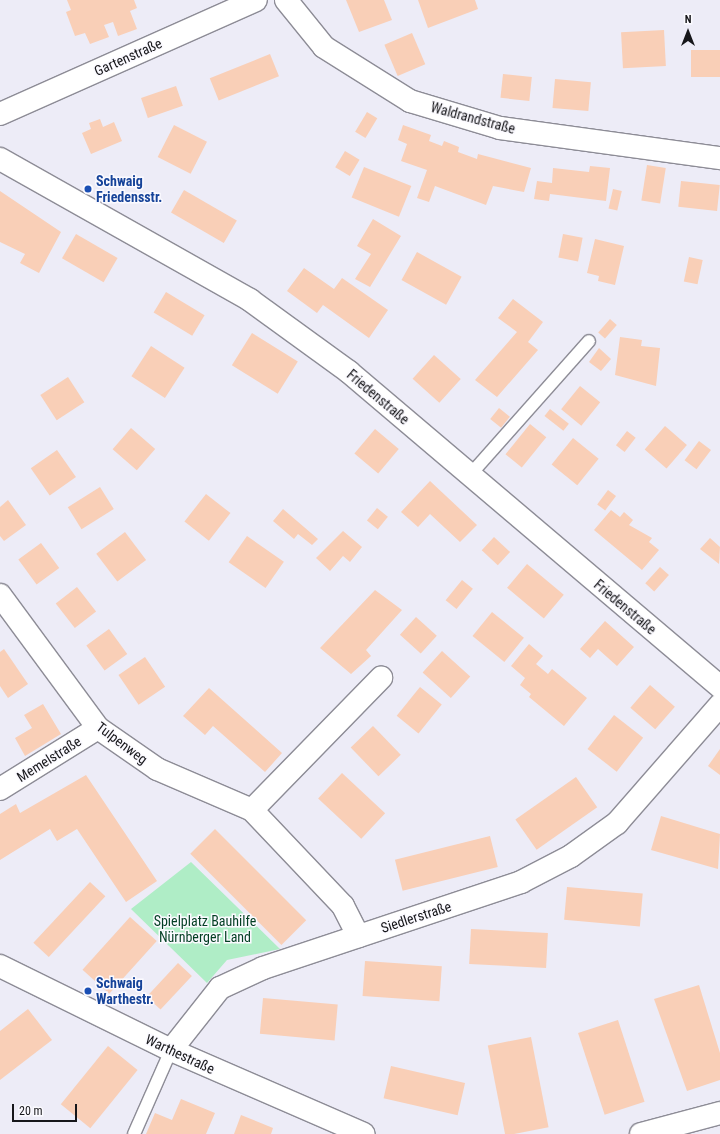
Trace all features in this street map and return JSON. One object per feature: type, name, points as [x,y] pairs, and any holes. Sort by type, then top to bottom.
[{"type":"street","name":"Gartenstraße","points":[[0,114],[256,0]]},
{"type":"street","name":"Waldrandstraße","points":[[286,0],[324,47],[410,101],[500,128],[720,158]]},
{"type":"street","name":"Friedenstraße","points":[[0,159],[250,300],[349,372],[720,687]]},
{"type":"street","name":"Tulpenweg","points":[[0,594],[98,728],[157,769],[252,810],[343,906],[358,936]]},
{"type":"street","points":[[252,810],[381,678]]},
{"type":"street","name":"Siedlerstraße","points":[[171,1050],[220,988],[263,968],[521,882],[571,856],[618,823],[720,705]]},
{"type":"street","name":"Memelstraße","points":[[0,789],[98,728]]},
{"type":"street","name":"Warthestraße","points":[[0,966],[171,1050],[364,1134]]},
{"type":"street","points":[[641,1134],[720,1113]]},
{"type":"lane","points":[[470,475],[589,341]]},
{"type":"lane","name":"Siedlerstraße","points":[[134,1134],[171,1050]]},
{"type":"green space","name":"Spielplatz Bauhilfe Nürnberger Land","points":[[191,862],[280,949],[227,960],[207,983],[131,909]]},
{"type":"building","points":[[67,0],[134,0],[137,8],[130,11],[137,29],[118,36],[113,22],[104,25],[109,37],[90,44],[85,33],[75,36],[66,12],[71,10]]},
{"type":"building","points":[[346,0],[384,0],[392,20],[359,32]]},
{"type":"building","points":[[418,0],[475,0],[478,9],[428,28]]},
{"type":"building","points":[[664,30],[666,66],[623,68],[621,32]]},
{"type":"building","points":[[412,33],[425,64],[398,76],[384,45]]},
{"type":"building","points":[[691,50],[720,50],[720,77],[691,77]]},
{"type":"building","points":[[270,54],[279,76],[219,101],[210,78]]},
{"type":"building","points":[[503,74],[532,77],[529,101],[500,98]]},
{"type":"building","points":[[555,79],[591,82],[588,111],[552,108]]},
{"type":"building","points":[[176,86],[183,106],[148,118],[141,98]]},
{"type":"building","points":[[367,112],[377,118],[365,138],[355,132]]},
{"type":"building","points":[[100,119],[103,127],[114,122],[122,141],[91,154],[82,133],[91,129],[89,123]]},
{"type":"building","points":[[174,125],[207,142],[191,174],[158,157]]},
{"type":"building","points":[[403,125],[431,135],[429,141],[442,146],[444,141],[459,147],[458,152],[477,159],[478,154],[531,168],[524,192],[493,186],[486,205],[435,186],[429,202],[417,198],[427,170],[401,161],[407,144],[398,140]]},
{"type":"building","points":[[345,151],[360,160],[350,176],[335,167]]},
{"type":"building","points":[[647,165],[666,168],[660,204],[641,201]]},
{"type":"building","points":[[590,166],[610,168],[606,201],[550,194],[549,201],[534,199],[537,181],[552,183],[553,168],[589,172]]},
{"type":"building","points":[[364,167],[411,186],[399,217],[352,198]]},
{"type":"building","points":[[681,181],[720,185],[717,211],[678,207]]},
{"type":"building","points":[[613,189],[622,191],[617,211],[609,208]]},
{"type":"building","points":[[184,190],[237,220],[224,243],[171,213]]},
{"type":"building","points":[[0,191],[61,232],[39,273],[20,263],[25,254],[0,242]]},
{"type":"building","points":[[373,219],[401,236],[370,287],[355,279],[371,254],[357,246]]},
{"type":"building","points":[[76,234],[118,258],[104,282],[62,258]]},
{"type":"building","points":[[563,234],[583,238],[578,261],[558,258]]},
{"type":"building","points":[[595,239],[624,246],[615,285],[598,281],[599,276],[587,273]]},
{"type":"building","points":[[417,252],[462,277],[446,305],[401,280]]},
{"type":"building","points":[[689,257],[703,260],[697,284],[684,281]]},
{"type":"building","points":[[304,268],[334,289],[342,278],[388,310],[369,338],[323,305],[317,313],[287,291]]},
{"type":"building","points":[[166,292],[205,315],[192,336],[154,313]]},
{"type":"building","points":[[513,299],[543,322],[528,342],[538,350],[497,397],[475,380],[517,332],[498,318]]},
{"type":"building","points":[[610,319],[617,325],[605,338],[598,333]]},
{"type":"building","points":[[252,333],[298,362],[278,394],[232,365]]},
{"type":"building","points":[[620,337],[642,340],[641,346],[660,348],[656,386],[615,375]]},
{"type":"building","points":[[151,346],[185,368],[165,398],[131,376]]},
{"type":"building","points":[[599,348],[611,359],[601,371],[589,362]]},
{"type":"building","points":[[434,355],[461,379],[439,403],[413,379]]},
{"type":"building","points":[[68,377],[84,402],[57,420],[40,395]]},
{"type":"building","points":[[580,386],[600,402],[581,426],[561,409]]},
{"type":"building","points":[[499,408],[510,417],[501,428],[490,419]]},
{"type":"building","points":[[550,409],[569,424],[563,431],[544,416]]},
{"type":"building","points":[[530,424],[546,437],[522,468],[505,454]]},
{"type":"building","points":[[665,426],[687,445],[667,468],[645,449]]},
{"type":"building","points":[[131,428],[155,449],[137,470],[113,449]]},
{"type":"building","points":[[375,429],[399,449],[378,473],[354,454]]},
{"type":"building","points":[[627,431],[636,438],[625,452],[616,445]]},
{"type":"building","points":[[573,438],[599,459],[577,485],[552,464]]},
{"type":"building","points":[[699,441],[711,450],[697,469],[685,460]]},
{"type":"building","points":[[57,450],[76,477],[50,495],[31,468]]},
{"type":"building","points":[[430,481],[477,525],[460,542],[430,514],[418,527],[401,512]]},
{"type":"building","points":[[100,487],[114,509],[82,529],[68,507]]},
{"type":"building","points":[[608,490],[616,496],[605,510],[597,504]]},
{"type":"building","points":[[206,494],[230,513],[209,541],[184,522]]},
{"type":"building","points":[[8,500],[26,525],[4,541],[0,536],[0,507]]},
{"type":"building","points":[[377,508],[388,517],[378,529],[367,520]]},
{"type":"building","points":[[283,509],[318,539],[312,545],[298,534],[294,539],[273,521]]},
{"type":"building","points":[[611,510],[620,517],[624,512],[633,520],[629,525],[652,538],[649,542],[659,550],[642,570],[594,530]]},
{"type":"building","points":[[343,531],[362,547],[350,562],[343,556],[330,571],[316,558]]},
{"type":"building","points":[[125,532],[146,560],[117,582],[96,554]]},
{"type":"building","points":[[247,536],[284,562],[266,588],[229,562]]},
{"type":"building","points":[[494,537],[510,552],[498,565],[482,550]]},
{"type":"building","points":[[710,538],[720,547],[719,564],[700,549]]},
{"type":"building","points":[[41,543],[59,568],[37,585],[18,559]]},
{"type":"building","points":[[527,564],[564,595],[544,619],[507,588]]},
{"type":"building","points":[[660,567],[669,575],[654,591],[645,583]]},
{"type":"building","points":[[462,580],[473,589],[457,609],[446,600]]},
{"type":"building","points":[[77,587],[96,611],[75,628],[56,604]]},
{"type":"building","points":[[375,590],[402,610],[366,650],[371,656],[351,674],[320,648]]},
{"type":"building","points":[[492,612],[524,638],[504,662],[472,636]]},
{"type":"building","points":[[416,617],[437,636],[421,654],[400,635]]},
{"type":"building","points":[[605,621],[634,647],[617,666],[598,649],[590,658],[580,649]]},
{"type":"building","points":[[109,629],[127,654],[105,671],[86,645]]},
{"type":"building","points":[[529,644],[543,656],[536,664],[548,674],[552,669],[587,698],[564,726],[529,697],[531,694],[520,685],[525,678],[511,666]]},
{"type":"building","points":[[4,649],[28,684],[8,698],[0,686],[0,652]]},
{"type":"building","points":[[442,651],[470,676],[451,698],[423,673]]},
{"type":"building","points":[[145,657],[165,687],[139,705],[118,675]]},
{"type":"building","points":[[650,685],[675,707],[655,729],[630,708]]},
{"type":"building","points":[[420,687],[442,705],[418,733],[397,716]]},
{"type":"building","points":[[209,688],[282,753],[265,772],[213,726],[205,735],[183,716]]},
{"type":"building","points":[[43,704],[61,734],[25,756],[15,738],[32,728],[24,715]]},
{"type":"building","points":[[614,715],[643,738],[617,772],[588,749]]},
{"type":"building","points":[[373,726],[401,755],[378,776],[351,748]]},
{"type":"building","points":[[720,749],[720,775],[708,766]]},
{"type":"building","points":[[342,773],[385,813],[361,839],[318,799]]},
{"type":"building","points":[[86,775],[157,881],[126,902],[77,829],[57,841],[50,829],[0,860],[0,814],[16,804],[20,813]]},
{"type":"building","points":[[576,777],[597,807],[537,850],[515,819]]},
{"type":"building","points":[[661,816],[720,834],[718,869],[651,850]]},
{"type":"building","points":[[215,829],[306,920],[281,945],[190,854]]},
{"type":"building","points":[[490,836],[498,867],[403,891],[395,860]]},
{"type":"building","points":[[90,882],[105,896],[49,957],[33,943]]},
{"type":"building","points":[[567,887],[643,894],[640,926],[564,920]]},
{"type":"building","points":[[130,917],[157,941],[109,994],[82,970]]},
{"type":"building","points":[[471,929],[548,933],[546,968],[469,964]]},
{"type":"building","points":[[365,961],[442,966],[439,1001],[363,996]]},
{"type":"building","points":[[178,963],[192,976],[161,1010],[147,997]]},
{"type":"building","points":[[699,985],[720,1053],[720,1080],[687,1091],[654,999]]},
{"type":"building","points":[[263,998],[338,1005],[335,1040],[260,1034]]},
{"type":"building","points":[[28,1009],[52,1040],[0,1080],[0,1031]]},
{"type":"building","points":[[618,1020],[645,1102],[605,1115],[578,1033]]},
{"type":"building","points":[[531,1037],[549,1127],[514,1134],[505,1134],[488,1045]]},
{"type":"building","points":[[108,1046],[138,1070],[90,1128],[61,1104]]},
{"type":"building","points":[[391,1066],[465,1083],[458,1115],[384,1098]]},
{"type":"building","points":[[181,1099],[215,1113],[206,1134],[146,1134],[155,1113],[172,1120]]},
{"type":"building","points":[[241,1115],[273,1128],[271,1134],[234,1134]]},
{"type":"place","name":"Schwaig Friedensstr.","points":[[88,189]]},
{"type":"place","name":"Schwaig Warthestr.","points":[[88,991]]}]
